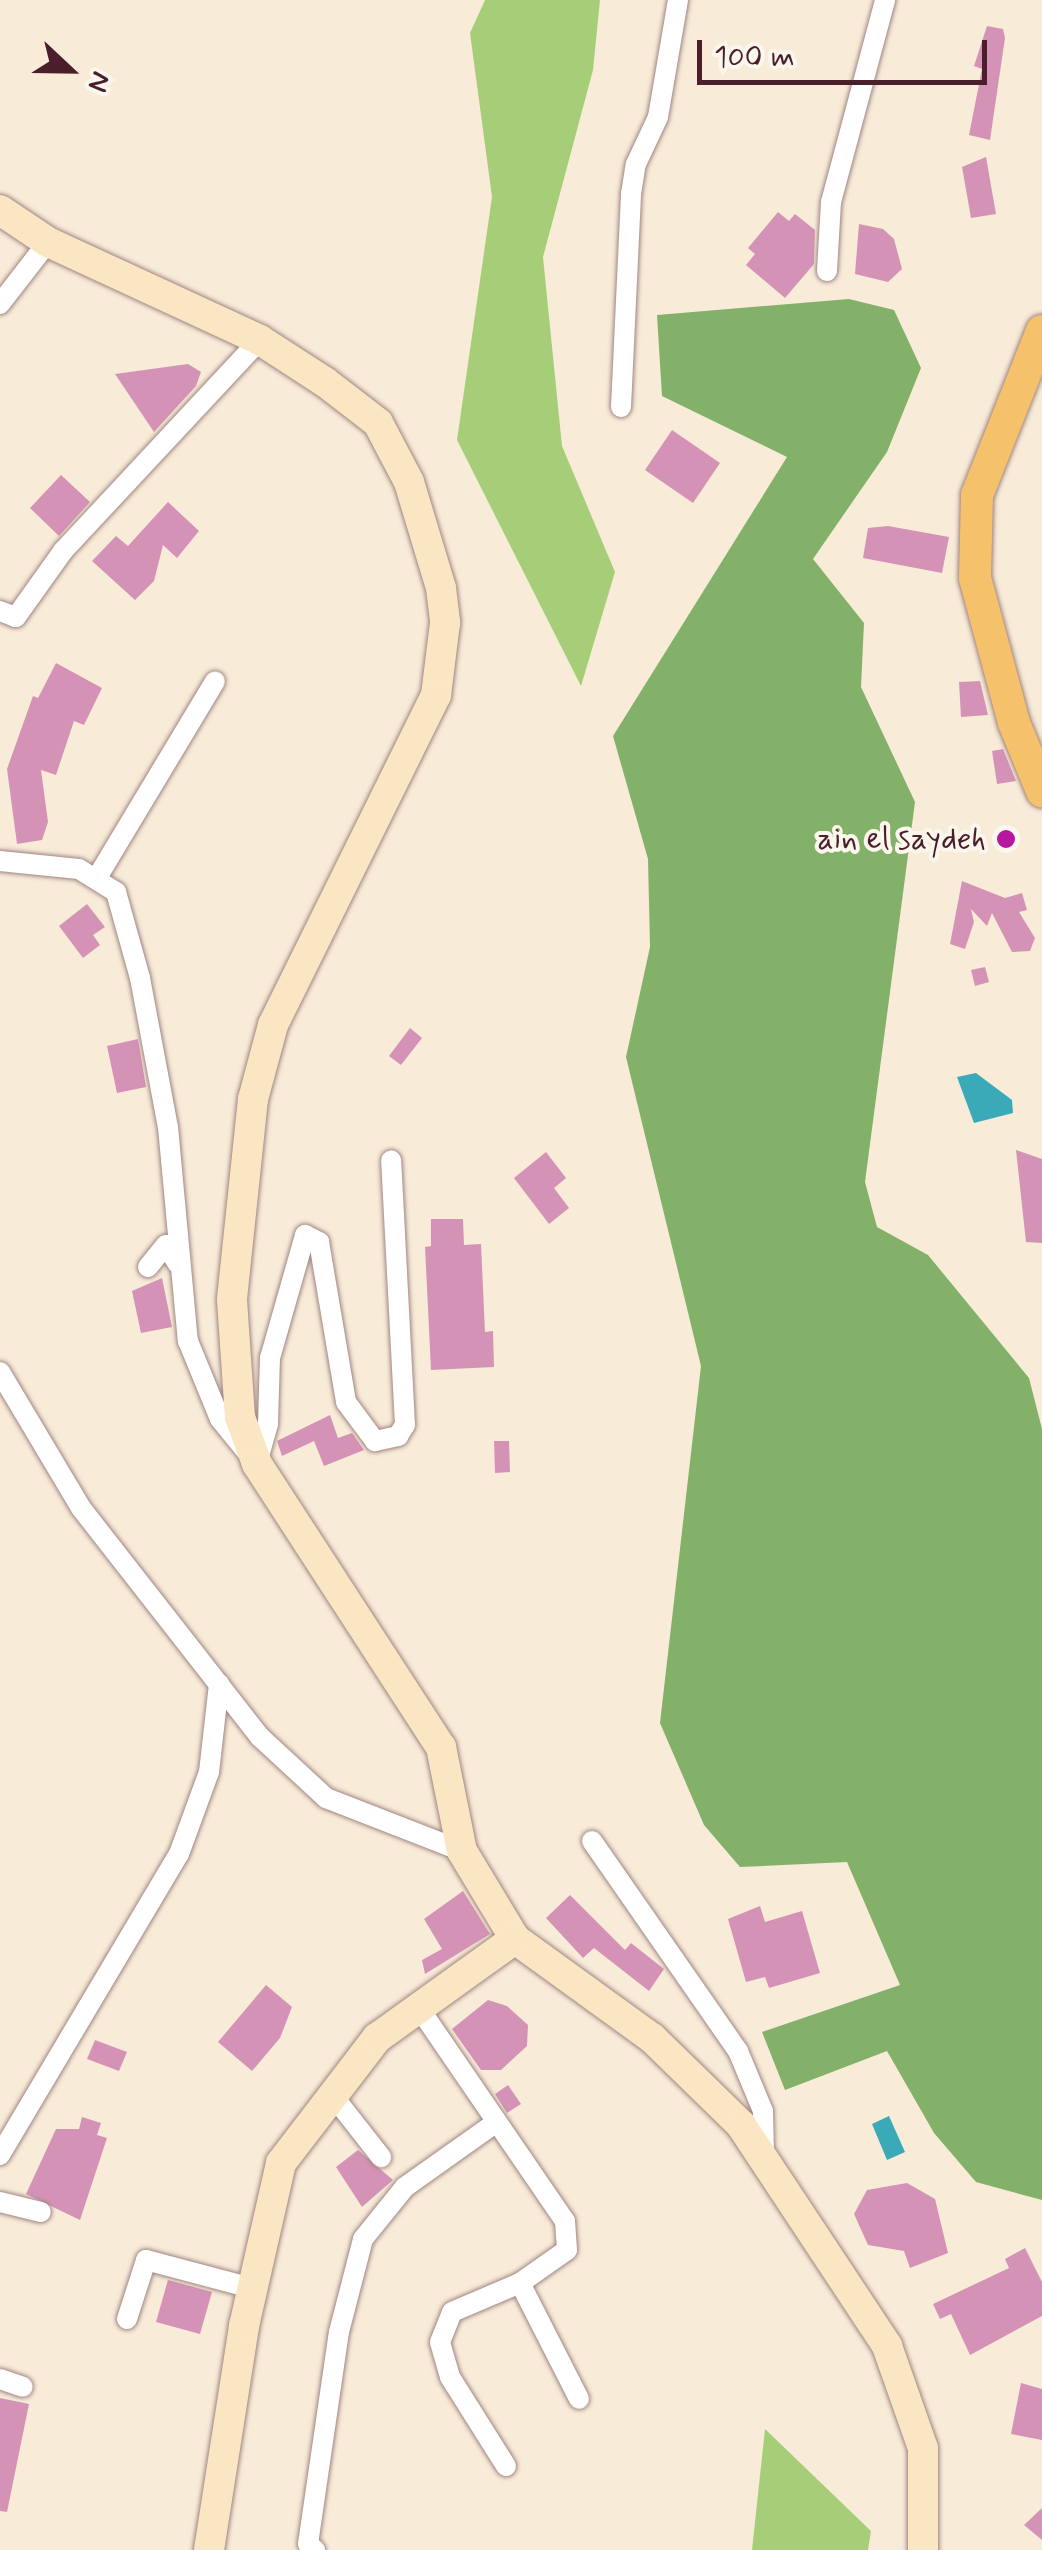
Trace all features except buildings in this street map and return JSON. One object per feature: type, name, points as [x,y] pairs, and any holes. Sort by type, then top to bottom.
[{"type":"main road","points":[[1042,331],[977,494],[976,578],[1014,723],[1042,792]]},
{"type":"street","points":[[622,407],[631,194],[636,164],[658,117],[678,0]]},
{"type":"street","points":[[827,270],[831,202],[884,0]]},
{"type":"street","points":[[0,210],[48,242],[260,340],[378,423],[428,535],[445,622],[436,695],[273,1024],[253,1098],[232,1300],[240,1417],[257,1464]]},
{"type":"street","points":[[0,304],[48,242]]},
{"type":"street","points":[[0,610],[16,618],[64,550],[260,340]]},
{"type":"street","points":[[98,876],[215,681]]},
{"type":"street","points":[[0,861],[98,876],[116,892],[140,978],[168,1127],[188,1340],[206,1390],[441,1747],[462,1851],[515,1939],[652,2038],[764,2156],[887,2346],[905,2387],[925,2463],[923,2550]]},
{"type":"street","points":[[257,1464],[268,1424],[270,1358],[305,1235],[320,1242],[346,1402],[375,1441],[398,1436],[405,1425],[390,1160]]},
{"type":"street","points":[[148,1267],[166,1245],[181,1270]]},
{"type":"street","points":[[0,1372],[81,1508],[260,1737],[326,1798],[462,1851]]},
{"type":"street","points":[[0,2155],[180,1854],[209,1772],[219,1684]]},
{"type":"street","points":[[592,1841],[738,2051],[763,2111],[764,2156]]},
{"type":"street","points":[[209,2550],[251,2288],[282,2163],[330,2092],[377,2038],[515,1939]]},
{"type":"street","points":[[419,2008],[565,2221],[570,2238],[567,2250],[520,2283],[452,2312],[440,2342],[450,2378],[506,2466]]},
{"type":"street","points":[[330,2092],[381,2157]]},
{"type":"street","points":[[315,2550],[308,2544],[339,2332],[363,2239],[405,2187],[495,2122]]},
{"type":"street","points":[[0,2202],[41,2212]]},
{"type":"street","points":[[127,2319],[146,2260],[251,2288]]},
{"type":"street","points":[[520,2283],[579,2399]]},
{"type":"street","points":[[0,2379],[22,2387]]},
{"type":"green space","points":[[485,0],[600,0],[593,70],[543,257],[562,446],[615,572],[581,686],[457,440],[492,197],[470,33]]},
{"type":"green space","points":[[849,299],[894,310],[921,368],[887,452],[813,559],[864,623],[861,687],[915,802],[865,1182],[877,1227],[928,1255],[1029,1378],[1042,1429],[1042,2200],[976,2182],[934,2133],[887,2051],[785,2090],[762,2032],[900,1985],[847,1862],[740,1867],[704,1825],[660,1723],[701,1366],[626,1057],[650,947],[648,859],[613,736],[787,457],[662,396],[657,315]]},
{"type":"green space","points":[[765,2429],[871,2531],[868,2550],[752,2550]]},
{"type":"water","points":[[976,1073],[1012,1100],[1013,1113],[974,1123],[957,1077]]},
{"type":"water","points":[[889,2116],[905,2152],[887,2160],[872,2124]]},
{"type":"place","name":"ain el saydeh","points":[[1006,839]]}]
